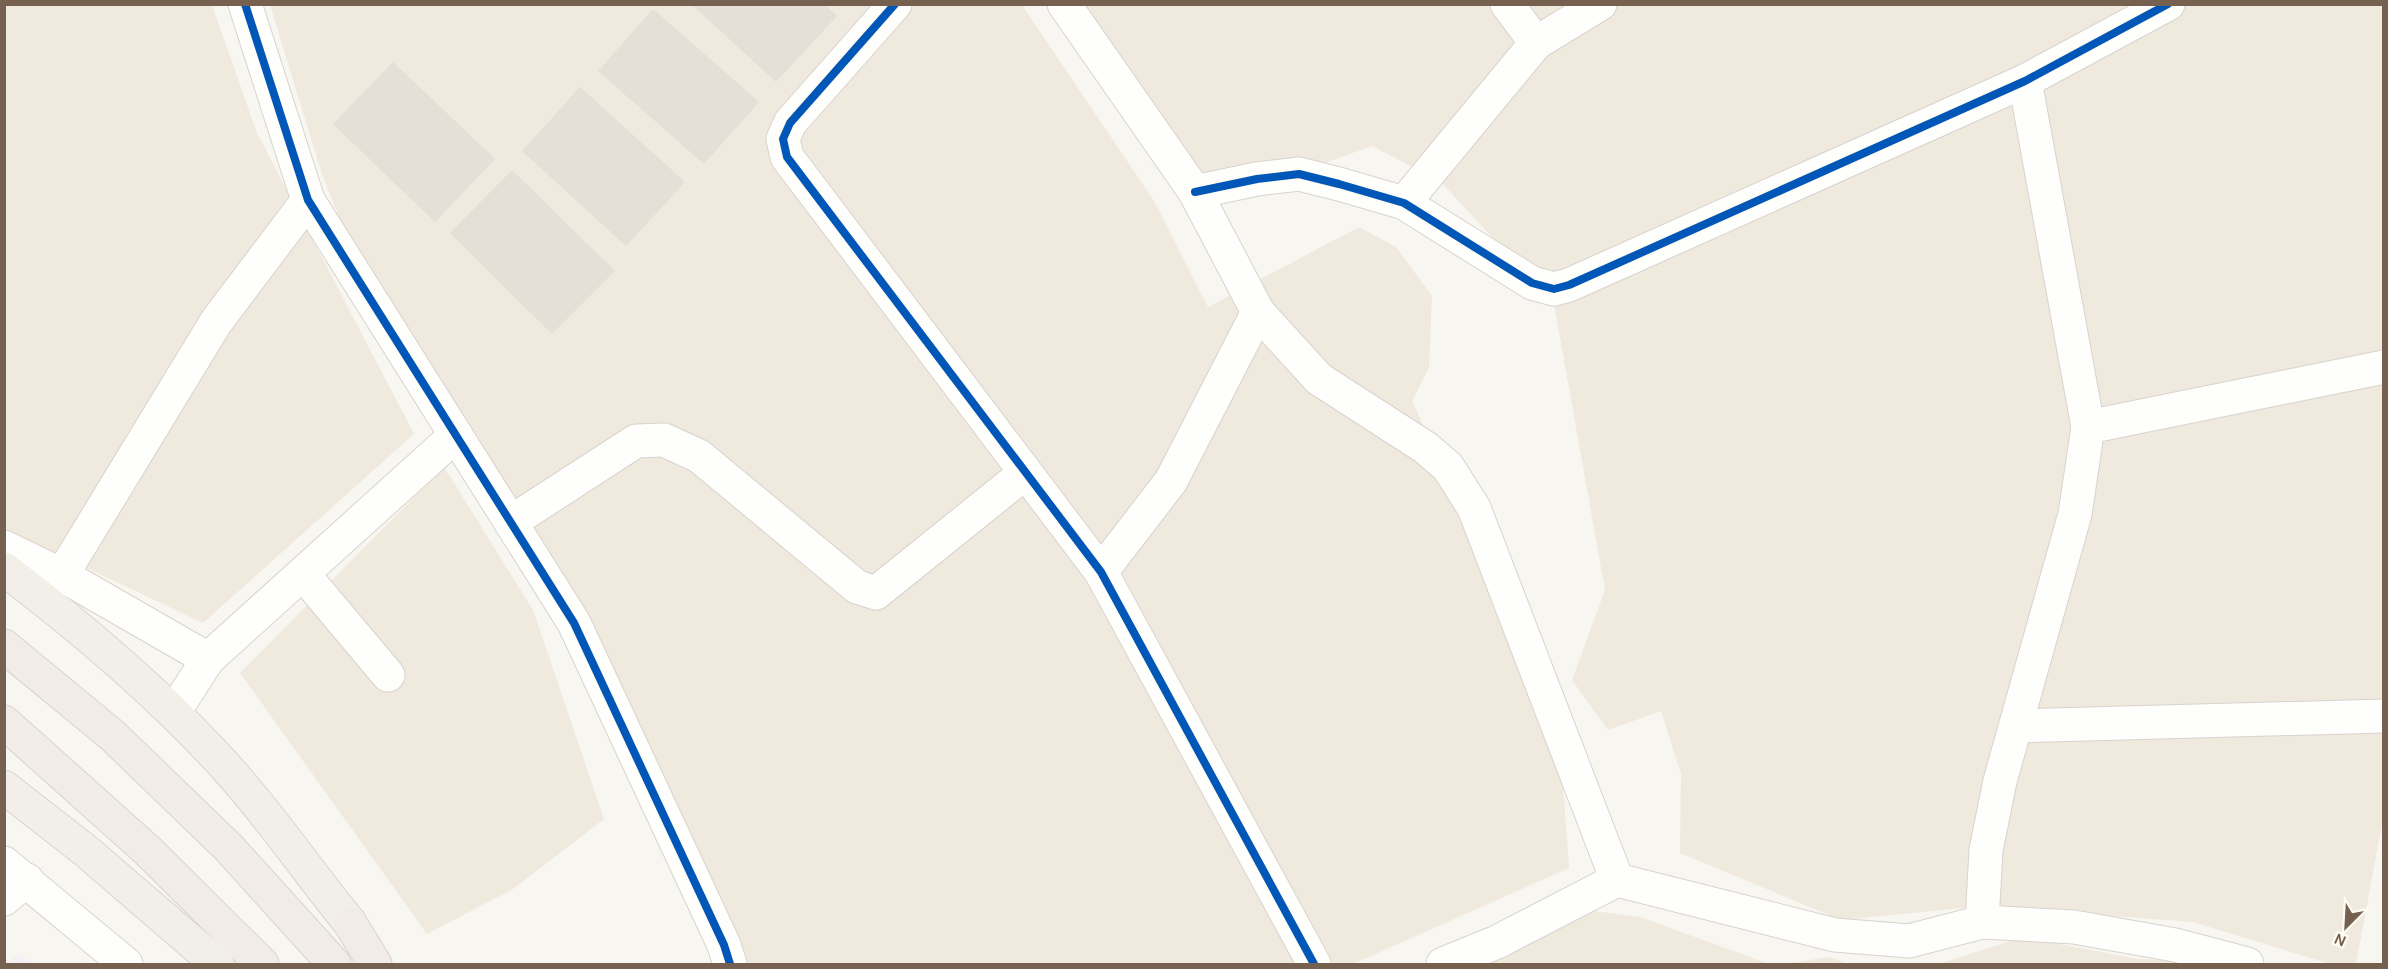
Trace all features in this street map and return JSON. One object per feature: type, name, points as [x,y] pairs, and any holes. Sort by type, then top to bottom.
[{"type":"highway","points":[[4,646],[112,735],[229,848],[334,964]]},
{"type":"highway","points":[[4,722],[147,850],[262,964]]},
{"type":"highway","points":[[350,923],[375,964]]},
{"type":"main road","points":[[4,569],[44,599],[174,712],[215,755],[350,923]]},
{"type":"main road","points":[[4,787],[86,851],[217,964]]},
{"type":"street","points":[[246,4],[308,200],[574,623],[724,945],[730,964]]},
{"type":"street","points":[[895,4],[790,123],[783,139],[783,149],[1101,572],[1314,964]]},
{"type":"street","points":[[1064,4],[1195,192],[1258,312],[1319,379],[1426,448],[1448,467],[1474,508],[1617,880]]},
{"type":"street","points":[[1507,4],[1536,43]]},
{"type":"street","points":[[1404,203],[1536,43],[1600,4]]},
{"type":"street","points":[[1195,192],[1257,179],[1299,174],[1404,203],[1532,284],[1554,289],[1569,285],[2025,81],[2168,4]]},
{"type":"street","points":[[1982,922],[1986,850],[2000,781],[2075,514],[2088,427],[2025,81]]},
{"type":"street","points":[[62,575],[216,322],[308,200]]},
{"type":"street","points":[[1101,572],[1171,480],[1258,312]]},
{"type":"street","points":[[2088,427],[2384,367]]},
{"type":"street","points":[[174,712],[208,659],[304,575],[456,435]]},
{"type":"street","points":[[511,522],[636,441],[664,440],[699,456],[857,587],[876,593],[1025,473]]},
{"type":"street","points":[[4,547],[62,575],[208,659]]},
{"type":"street","points":[[304,575],[388,675]]},
{"type":"street","points":[[2017,726],[2384,716]]},
{"type":"street","points":[[1443,964],[1497,942],[1617,880],[1901,953],[1982,922],[2074,927],[2175,945],[2247,964]]},
{"type":"street","points":[[12,881],[126,964]]},
{"type":"street","points":[[350,923],[386,964]]},
{"type":"shaded area","points":[[5,5],[212,5],[257,133],[414,434],[203,623],[5,529]]},
{"type":"shaded area","points":[[270,5],[1022,5],[1154,201],[1208,307],[1359,227],[1396,247],[1432,296],[1429,367],[1412,401],[1524,643],[1561,758],[1569,868],[1353,964],[727,964],[557,597],[364,282],[321,171]]},
{"type":"shaded area","points":[[1079,5],[2383,5],[2384,813],[2356,964],[2330,964],[2193,922],[1983,906],[1841,920],[1680,853],[1681,774],[1661,711],[1608,730],[1572,680],[1605,590],[1554,304],[1440,181],[1372,146],[1311,168],[1195,176]]},
{"type":"shaded area","points":[[444,467],[533,610],[604,819],[513,889],[427,934],[240,673]]},
{"type":"shaded area","points":[[1594,911],[1640,917],[1769,964],[1464,964]]},
{"type":"shaded area","points":[[2023,937],[2137,959],[2202,961],[2211,964],[1939,964]]},
{"type":"shaded area","points":[[19,954],[35,964],[5,964]]},
{"type":"shaded area","points":[[1830,957],[1847,964],[1783,964]]},
{"type":"building","points":[[691,4],[824,4],[837,16],[776,82]]},
{"type":"building","points":[[653,9],[759,102],[704,164],[598,71]]},
{"type":"building","points":[[393,62],[495,159],[435,222],[333,124]]},
{"type":"building","points":[[580,87],[685,182],[626,246],[522,151]]},
{"type":"building","points":[[512,170],[615,271],[552,334],[450,233]]},
{"type":"cycle path","points":[[245,4],[308,200],[574,623],[724,945],[730,964]]},
{"type":"cycle path","points":[[895,4],[790,123],[783,139],[787,157],[1101,572],[1314,964]]},
{"type":"cycle path","points":[[1195,192],[1257,179],[1299,174],[1339,184],[1404,203],[1532,283],[1554,289],[1569,285],[2025,81],[2168,4]]}]
